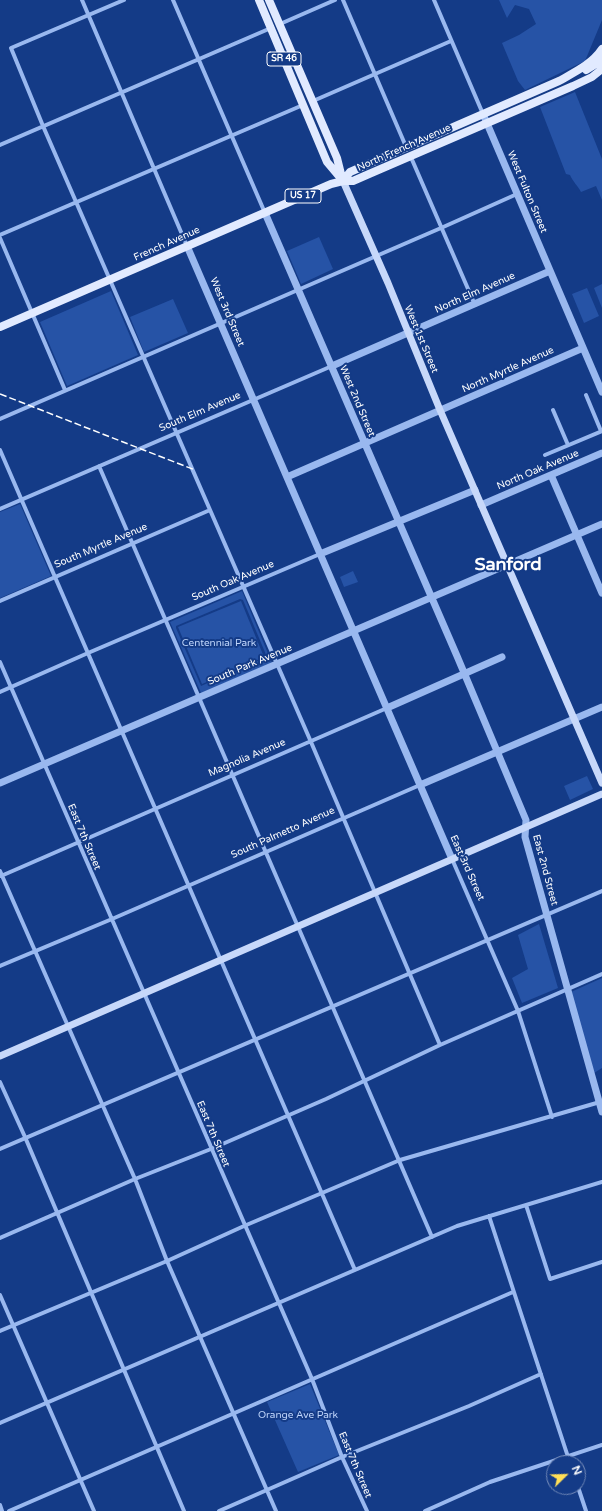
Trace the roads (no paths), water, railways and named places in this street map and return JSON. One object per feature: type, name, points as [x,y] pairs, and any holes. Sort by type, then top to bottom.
[{"type":"main road","name":"West 1st Street","points":[[269,0],[313,100],[337,158],[343,181],[440,410],[602,783]]},
{"type":"main road","name":"West 1st Street","points":[[259,1],[327,162],[343,181]]},
{"type":"main road","points":[[259,1],[266,6],[271,18],[280,24]]},
{"type":"main road","points":[[271,28],[278,33],[284,46],[291,50]]},
{"type":"main road","name":"North French Avenue","points":[[559,81],[581,69],[592,60],[602,48]]},
{"type":"main road","name":"North French Avenue","points":[[343,181],[350,172],[578,74],[602,60]]},
{"type":"main road","name":"North French Avenue","points":[[343,181],[353,181],[592,77],[602,69]]},
{"type":"main road","name":"French Avenue","points":[[0,327],[331,184],[343,181]]},
{"type":"main road","points":[[0,1056],[602,794]]},
{"type":"street","name":"West 3rd Street","points":[[82,0],[120,92],[353,631]]},
{"type":"street","points":[[124,0],[11,48],[43,126],[311,742],[440,1045]]},
{"type":"street","points":[[174,0],[265,213]]},
{"type":"street","points":[[280,24],[335,0]]},
{"type":"street","points":[[343,0],[475,305]]},
{"type":"street","name":"West Fulton Street","points":[[434,0],[602,392]]},
{"type":"street","points":[[0,145],[271,28]]},
{"type":"street","points":[[313,100],[451,41]]},
{"type":"street","points":[[65,390],[0,236],[303,105]]},
{"type":"street","points":[[0,419],[517,194]]},
{"type":"street","name":"West 2nd Street","points":[[265,213],[431,598]]},
{"type":"street","name":"North Elm Avenue","points":[[408,333],[550,271]]},
{"type":"street","name":"South Elm Avenue","points":[[0,509],[408,333]]},
{"type":"street","name":"North Myrtle Avenue","points":[[440,410],[583,348]]},
{"type":"street","points":[[545,455],[602,431],[586,395]]},
{"type":"street","points":[[287,477],[440,410]]},
{"type":"street","points":[[553,410],[568,446]]},
{"type":"street","points":[[0,450],[355,1270]]},
{"type":"street","name":"North Oak Avenue","points":[[481,505],[602,453]]},
{"type":"street","points":[[99,466],[432,1237]]},
{"type":"street","points":[[551,475],[602,593]]},
{"type":"street","name":"South Oak Avenue","points":[[0,692],[320,554],[475,490]]},
{"type":"street","name":"South Myrtle Avenue","points":[[0,601],[210,510]]},
{"type":"street","name":"South Park Avenue","points":[[0,783],[602,524]]},
{"type":"street","name":"East 2nd Street","points":[[431,598],[526,820],[525,838],[547,914],[566,989],[601,1102],[602,1112]]},
{"type":"street","name":"East 3rd Street","points":[[353,631],[518,1011],[552,1117]]},
{"type":"street","name":"Magnolia Avenue","points":[[1,874],[156,809],[502,658]]},
{"type":"street","name":"East 7th Street","points":[[0,662],[145,993],[244,1226],[312,1379],[342,1457],[367,1511]]},
{"type":"street","name":"South Palmetto Avenue","points":[[0,966],[189,886],[266,851],[602,707]]},
{"type":"street","points":[[1,874],[135,1179],[167,1261],[276,1511]]},
{"type":"street","points":[[0,1148],[602,890]]},
{"type":"street","points":[[0,1238],[135,1179],[288,1115],[440,1045],[602,974]]},
{"type":"street","points":[[0,1082],[25,1137],[184,1511]]},
{"type":"street","points":[[0,1330],[167,1261],[244,1226],[400,1160],[601,1102]]},
{"type":"street","points":[[0,1423],[457,1226],[602,1182]]},
{"type":"street","points":[[526,1205],[550,1279],[602,1262]]},
{"type":"street","points":[[489,1216],[568,1455]]},
{"type":"street","points":[[9,1511],[513,1292]]},
{"type":"street","points":[[0,1295],[94,1511]]},
{"type":"street","points":[[219,1511],[342,1457],[469,1406],[541,1374]]},
{"type":"street","points":[[571,1455],[602,1445]]},
{"type":"street","points":[[425,1511],[490,1482],[546,1463]]},
{"type":"street","points":[[581,1495],[586,1511]]},
{"type":"street","points":[[0,1505],[2,1511]]},
{"type":"railway","points":[[0,394],[195,470]]},
{"type":"district","name":"Sanford","points":[[508,565]]},
{"type":"park label","name":"Centennial Park","points":[[219,643]]},
{"type":"park label","name":"Orange Ave Park","points":[[298,1415]]}]
